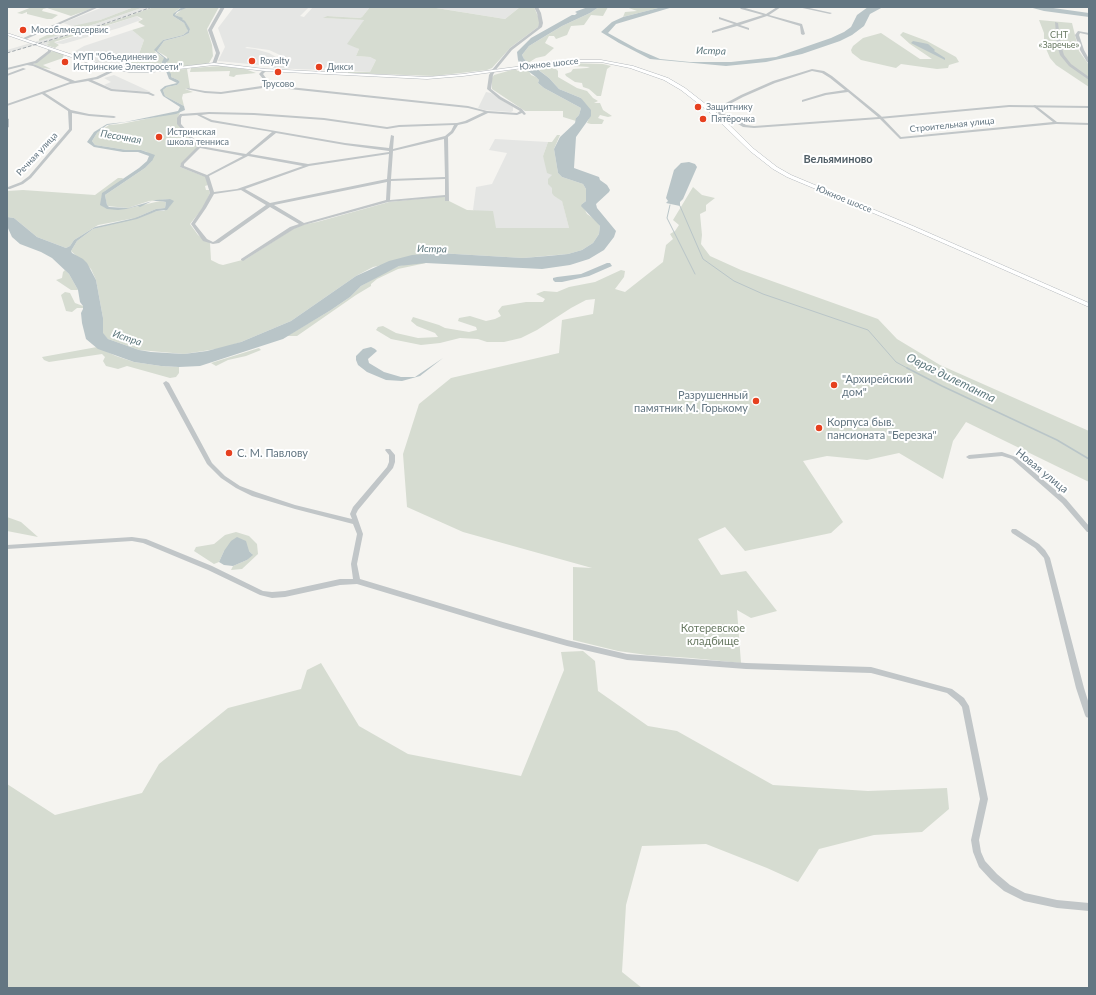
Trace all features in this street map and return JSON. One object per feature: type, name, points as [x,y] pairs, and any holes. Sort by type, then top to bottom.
[{"type":"main road","name":"Южное шоссе","points":[[8,35],[116,69],[129,71],[152,71],[214,64],[254,68],[263,72],[427,78],[482,73],[495,69],[516,68],[568,60],[589,60],[631,67],[674,83],[717,114],[752,150],[789,176],[911,226],[1089,305]]},
{"type":"street","points":[[24,39],[97,7]]},
{"type":"street","points":[[214,64],[218,52],[210,30],[223,7]]},
{"type":"street","points":[[188,89],[221,93],[270,86],[468,107],[487,112],[523,113],[522,110],[493,93],[489,89],[490,78],[495,69],[511,49],[540,27],[541,23],[539,13],[536,7]]},
{"type":"street","points":[[713,32],[767,15],[779,7]]},
{"type":"street","points":[[800,7],[830,13]]},
{"type":"street","points":[[742,8],[801,26],[803,34]]},
{"type":"street","points":[[720,18],[748,29]]},
{"type":"street","points":[[1056,23],[1062,55],[1070,65],[1089,80]]},
{"type":"street","points":[[1089,34],[1079,32],[1077,35],[1082,50],[1089,62]]},
{"type":"street","points":[[7,75],[35,63],[48,53],[50,48]]},
{"type":"street","points":[[7,70],[35,63],[74,82]]},
{"type":"street","points":[[821,68],[823,72]]},
{"type":"street","points":[[7,105],[74,82],[89,80],[108,74],[116,69]]},
{"type":"street","points":[[490,78],[493,74],[507,69]]},
{"type":"street","points":[[823,72],[807,71],[774,82],[732,101],[717,114],[733,119],[745,126],[754,127],[879,118],[981,108],[1035,106],[1089,107]]},
{"type":"street","points":[[263,72],[270,86]]},
{"type":"street","name":"Строительная улица","points":[[823,72],[879,116],[879,118],[900,138],[1056,123],[1089,124]]},
{"type":"street","points":[[482,73],[486,74],[490,78]]},
{"type":"street","points":[[89,80],[111,90],[149,93],[153,95]]},
{"type":"street","points":[[803,101],[826,94],[849,91]]},
{"type":"street","points":[[42,92],[70,112],[89,116],[114,117]]},
{"type":"street","points":[[1035,106],[1056,123]]},
{"type":"street","name":"Речная улица","points":[[9,188],[22,183],[30,177],[60,143],[71,129],[70,112]]},
{"type":"street","points":[[308,165],[199,147],[178,121],[182,115],[254,114],[324,119],[387,128],[399,126],[456,124],[466,122],[487,112]]},
{"type":"street","points":[[197,114],[211,120],[391,152]]},
{"type":"street","points":[[7,120],[7,127]]},
{"type":"street","points":[[212,193],[233,192],[308,165],[391,152],[446,137],[452,132],[456,124]]},
{"type":"street","points":[[199,147],[182,164],[182,167],[207,176],[247,155],[275,132]]},
{"type":"street","points":[[388,201],[392,136]]},
{"type":"street","points":[[243,260],[292,228],[303,224],[388,201],[447,198],[446,137]]},
{"type":"street","points":[[207,176],[212,193],[204,208],[194,220],[193,224],[205,240],[213,243],[217,242],[269,205],[389,180],[446,178]]},
{"type":"street","points":[[242,189],[303,224]]},
{"type":"street","points":[[166,383],[210,464],[224,478],[238,487],[260,496],[295,507],[356,522]]},
{"type":"street","points":[[357,580],[354,564],[360,534],[353,514],[390,468],[392,455],[388,450]]},
{"type":"street","name":"Новая улица","points":[[969,457],[1002,454],[1014,458],[1064,501],[1089,530]]},
{"type":"street","points":[[1014,531],[1037,546],[1047,558],[1080,688],[1089,715]]},
{"type":"street","points":[[7,547],[132,539],[144,541],[210,568],[262,593],[272,595],[285,594],[340,582],[357,580],[511,627],[621,656],[746,666],[871,670],[949,691],[961,700],[965,706],[984,799],[975,840],[976,852],[982,864],[1002,884],[1024,897],[1057,904],[1089,908]]},
{"type":"shaded area","points":[[103,7],[134,7],[100,20],[75,27],[63,23]]},
{"type":"shaded area","points":[[144,7],[154,7],[100,26],[47,42],[51,43],[45,45],[40,44],[7,53],[7,50],[95,24]]},
{"type":"shaded area","points":[[182,7],[186,8],[177,12],[175,15],[183,18],[182,19],[190,29],[189,33],[183,36],[164,41],[157,51],[167,59],[169,58],[166,63],[166,67],[171,74],[171,77],[180,82],[177,85],[167,87],[163,90],[165,96],[184,106],[185,110],[176,114],[107,125],[97,133],[92,141],[95,145],[127,150],[141,150],[155,155],[152,161],[145,168],[105,195],[107,205],[109,207],[128,208],[151,201],[140,207],[138,206],[126,209],[118,210],[107,209],[100,205],[102,193],[139,168],[147,161],[149,156],[138,152],[123,152],[94,147],[87,142],[94,132],[107,124],[125,122],[178,111],[180,107],[163,96],[160,90],[165,86],[177,83],[169,79],[166,71],[162,71],[162,62],[164,58],[154,50],[163,40],[183,35],[188,31],[184,23],[173,16],[173,14]]},
{"type":"shaded area","points":[[234,7],[309,7],[300,16],[304,17],[313,7],[370,7],[360,18],[327,16],[324,18],[364,20],[354,46],[359,49],[356,56],[370,57],[376,60],[370,72],[271,68],[280,55],[269,50],[247,47],[245,48],[269,53],[276,57],[269,66],[218,61],[225,47],[218,28]]},
{"type":"shaded area","points":[[430,7],[520,7],[505,19]]},
{"type":"shaded area","points":[[588,7],[599,7],[590,13],[562,26],[529,46],[522,55],[524,59],[549,78],[559,89],[581,98],[591,110],[591,116],[576,137],[574,168],[599,177],[600,180],[607,185],[610,190],[609,192],[596,204],[597,208],[616,231],[614,237],[604,250],[589,259],[570,265],[542,269],[426,263],[399,266],[361,286],[350,297],[331,310],[283,339],[200,366],[161,366],[134,362],[98,349],[86,339],[81,313],[83,306],[80,302],[78,290],[69,274],[52,258],[20,244],[12,237],[7,226],[7,217],[14,218],[37,237],[66,248],[70,246],[74,240],[95,227],[135,218],[156,209],[165,208],[166,202],[152,201],[170,199],[174,201],[167,210],[157,211],[137,219],[93,229],[77,241],[71,251],[87,263],[96,280],[103,318],[103,333],[108,339],[139,350],[151,352],[184,354],[207,351],[241,342],[291,321],[356,276],[389,261],[412,255],[438,253],[523,258],[568,254],[582,250],[593,243],[599,234],[600,226],[581,206],[586,201],[586,189],[583,184],[562,177],[558,173],[554,149],[560,137],[575,123],[581,108],[544,88],[538,83],[539,80],[536,77],[520,65],[517,52],[531,38],[572,15],[575,15],[577,13],[575,12]]},
{"type":"shaded area","points":[[662,7],[673,7],[616,24],[608,33],[637,49],[660,59],[690,62],[731,62],[776,57],[831,38],[851,27],[857,15],[868,7],[883,7],[870,14],[864,26],[852,35],[840,41],[802,54],[766,62],[726,66],[650,59],[601,32],[612,22],[623,17]]},
{"type":"shaded area","points":[[1029,7],[1046,7],[1089,13],[1089,17],[1044,11]]},
{"type":"shaded area","points":[[137,16],[141,20],[119,28],[63,44],[54,43]]},
{"type":"shaded area","points":[[132,30],[144,40],[139,54],[124,62],[108,66],[72,53],[84,46]]},
{"type":"shaded area","points":[[913,41],[928,44],[935,50],[934,51],[945,58],[945,60],[911,43]]},
{"type":"shaded area","points":[[114,75],[151,92],[112,89],[104,85],[111,82],[104,78]]},
{"type":"shaded area","points":[[486,92],[491,93],[513,107],[513,111],[484,110],[478,108]]},
{"type":"shaded area","points":[[495,139],[548,142],[543,156],[552,175],[554,196],[562,200],[569,228],[495,228],[473,210],[476,187],[492,184],[507,153],[489,150]]},
{"type":"shaded area","points":[[689,162],[695,164],[697,167],[683,199],[680,202],[680,206],[666,203],[668,201],[666,198],[674,170],[681,163]]},
{"type":"shaded area","points":[[610,263],[612,266],[589,276],[562,282],[555,282],[553,280],[553,278],[557,277],[581,274]]},
{"type":"shaded area","points":[[371,347],[377,351],[368,359],[369,363],[384,372],[401,377],[415,377],[443,358],[420,376],[402,381],[386,380],[367,372],[358,365],[356,356],[363,349]]},
{"type":"shaded area","points":[[237,537],[246,541],[249,551],[253,555],[247,560],[233,566],[224,565],[219,562],[224,551],[231,541]]},
{"type":"green space","points":[[32,7],[96,7],[71,16],[47,8],[43,9],[42,11],[58,15],[52,19],[27,14],[27,12],[22,14],[17,13]]},
{"type":"green space","points":[[134,7],[144,7],[39,41],[39,39],[47,35],[73,26],[100,20]]},
{"type":"green space","points":[[154,7],[182,7],[176,11],[173,16],[184,23],[188,31],[183,35],[163,40],[155,52],[166,58],[164,59],[162,68],[125,70],[108,66],[124,62],[139,54],[144,40],[132,30],[145,26],[138,22],[143,19],[137,16],[54,42],[59,45],[55,48],[46,45],[50,43],[46,42],[100,26]]},
{"type":"green space","points":[[185,7],[219,7],[207,29],[212,45],[213,56],[209,63],[206,64],[167,68],[167,57],[157,51],[164,41],[189,33],[190,29],[180,17],[175,15]]},
{"type":"green space","points":[[370,7],[430,7],[505,19],[520,7],[534,7],[540,21],[538,27],[511,47],[492,68],[487,70],[434,76],[348,73],[370,72],[376,60],[370,57],[356,56],[359,49],[347,44],[364,20],[323,18],[327,16],[360,18]]},
{"type":"green space","points":[[599,7],[608,7],[603,16],[591,15],[584,25],[571,26],[567,35],[556,39],[554,36],[549,36],[545,43],[554,48],[545,56],[536,58],[528,63],[524,59],[522,55],[529,46],[562,26],[590,13]]},
{"type":"green space","points":[[626,7],[662,7],[623,17],[625,12],[637,11]]},
{"type":"green space","name":"СНТ «Заречье»","points":[[1039,20],[1072,23],[1079,51],[1089,65],[1089,87],[1056,65],[1050,58],[1044,44],[1044,33]]},
{"type":"green space","points":[[903,32],[927,41],[956,57],[959,62],[949,65],[948,68],[937,69],[901,64],[896,68],[861,60],[852,53],[851,50],[853,46],[863,38],[881,33],[920,59],[932,59],[900,35]]},
{"type":"green space","points":[[52,51],[64,54],[63,58],[43,65],[51,69],[35,67],[34,64]]},
{"type":"green space","points":[[566,63],[603,64],[611,66],[607,69],[601,96],[597,96],[589,89],[583,87],[582,83],[575,82],[565,74],[571,72],[573,69],[590,67],[557,65]]},
{"type":"green space","points":[[221,66],[245,69],[256,73],[236,75],[234,77],[229,76],[230,71],[190,72],[191,68]]},
{"type":"green space","points":[[541,66],[556,69],[558,71],[558,77],[577,88],[587,91],[598,101],[594,103],[600,103],[603,110],[612,116],[608,117],[600,115],[598,118],[604,120],[602,124],[587,123],[590,116],[581,98],[559,89],[549,78],[535,67]]},
{"type":"green space","points":[[523,68],[528,69],[531,75],[539,80],[538,83],[544,88],[581,108],[576,121],[563,117],[563,111],[525,111],[492,89],[492,78],[494,75],[515,69],[518,71]]},
{"type":"green space","points":[[187,69],[190,88],[185,89],[193,92],[183,94],[182,98],[184,106],[165,96],[163,90],[167,87],[177,85],[180,82],[171,77],[168,70]]},
{"type":"green space","points":[[180,112],[177,121],[198,148],[181,164],[180,167],[206,177],[208,185],[205,186],[206,190],[209,190],[210,193],[203,208],[190,224],[198,235],[210,243],[211,260],[219,264],[223,265],[246,259],[293,229],[302,225],[389,202],[446,196],[447,200],[467,210],[493,211],[496,228],[569,228],[562,201],[554,196],[552,193],[552,188],[548,184],[548,179],[552,175],[547,173],[543,156],[548,142],[552,142],[557,135],[560,135],[554,149],[558,173],[562,177],[583,184],[586,189],[587,196],[586,201],[582,204],[587,214],[596,220],[600,226],[599,234],[593,243],[582,250],[568,254],[523,258],[438,253],[373,267],[356,276],[291,321],[241,342],[223,348],[184,354],[139,350],[108,339],[103,334],[103,318],[96,280],[91,269],[71,251],[77,241],[93,229],[157,211],[164,211],[170,206],[170,199],[149,201],[128,208],[107,206],[105,195],[145,168],[152,161],[147,152],[141,150],[127,150],[95,145],[92,141],[97,133],[109,125]]},
{"type":"green space","points":[[118,178],[123,178],[120,183],[105,191],[102,196],[101,204],[104,207],[111,209],[130,208],[160,201],[166,202],[165,208],[156,209],[135,218],[98,225],[74,240],[70,246],[66,248],[37,237],[14,218],[7,217],[7,191],[23,190],[95,195]]},
{"type":"green space","name":"Котеревское кладбище","points":[[693,187],[702,195],[715,198],[706,205],[706,211],[700,214],[702,235],[701,244],[710,256],[741,270],[878,319],[897,339],[940,365],[1089,431],[1089,482],[966,422],[953,441],[943,479],[899,453],[867,460],[827,456],[803,461],[843,522],[831,533],[745,551],[725,527],[698,539],[721,575],[746,571],[777,611],[751,618],[737,610],[741,663],[647,655],[618,651],[573,640],[573,567],[592,568],[463,532],[407,507],[403,454],[419,404],[451,378],[559,353],[562,320],[593,314],[595,299],[586,300],[521,338],[504,342],[487,342],[478,339],[460,338],[440,343],[421,345],[391,339],[376,330],[378,327],[383,326],[396,333],[418,338],[438,337],[435,333],[417,326],[411,321],[413,317],[445,328],[469,332],[477,330],[476,327],[458,321],[459,318],[470,316],[486,321],[495,319],[501,316],[498,311],[502,306],[526,302],[543,302],[545,299],[536,294],[544,291],[557,292],[569,287],[595,282],[621,270],[625,271],[624,277],[615,289],[625,292],[663,262],[666,245],[673,239],[670,234],[675,231],[679,225],[673,220]]},
{"type":"green space","points":[[413,263],[426,263],[398,269],[377,279],[371,284],[371,286],[297,336],[287,336],[331,310],[350,297],[361,286],[399,266]]},
{"type":"green space","points":[[65,270],[78,290],[71,290],[56,280],[62,278]]},
{"type":"green space","points":[[65,292],[70,293],[75,303],[83,306],[83,308],[77,308],[72,312],[66,311],[61,295]]},
{"type":"green space","points":[[97,347],[116,356],[134,362],[179,367],[179,373],[176,377],[170,378],[127,366],[118,369],[106,366],[103,361],[105,357],[102,354],[49,362],[44,360],[42,357]]},
{"type":"green space","points":[[259,348],[261,350],[246,356],[228,360],[216,366],[211,363]]},
{"type":"green space","points":[[7,517],[21,522],[38,537],[7,531]]},
{"type":"green space","points":[[236,532],[249,536],[257,544],[258,554],[242,569],[231,570],[233,566],[247,560],[252,554],[249,551],[224,551],[219,562],[214,564],[194,551],[196,547],[214,544],[225,535]]},
{"type":"green space","points":[[583,651],[595,661],[598,691],[648,726],[677,731],[773,785],[868,791],[947,788],[949,809],[922,832],[874,835],[819,849],[798,882],[706,844],[642,846],[626,905],[622,972],[642,988],[7,988],[7,784],[55,815],[142,793],[159,764],[228,708],[301,689],[307,670],[321,663],[359,726],[408,754],[521,776],[564,670],[561,652]]},
{"type":"waterway","points":[[670,205],[667,218],[695,274]]},
{"type":"waterway","name":"Овраг дилетанта","points":[[680,206],[703,259],[734,281],[763,294],[868,330],[896,362],[909,369]]},
{"type":"waterway","name":"Овраг дилетанта","points":[[907,368],[1057,440],[1089,459]]},
{"type":"railway","points":[[7,53],[104,24],[152,7]]},
{"type":"place","name":"Мособлмедсервис","points":[[23,30]]},
{"type":"place","name":"Royalty","points":[[252,61]]},
{"type":"place","name":"МУП \"Объединение Истринские Электросети\"","points":[[65,62]]},
{"type":"place","name":"Дикси","points":[[319,67]]},
{"type":"place","name":"Трусово","points":[[278,72]]},
{"type":"place","name":"Защитнику","points":[[698,107]]},
{"type":"place","name":"Пятёрочка","points":[[703,119]]},
{"type":"place","name":"Истринская школа тенниса","points":[[159,137]]},
{"type":"place","name":"\"Архирейский дом\"","points":[[834,385]]},
{"type":"place","name":"Разрушенный памятник М. Горькому","points":[[756,401]]},
{"type":"place","name":"Корпуса быв. пансионата \"Березка\"","points":[[819,428]]},
{"type":"place","name":"С. М. Павлову","points":[[229,453]]},
{"type":"district","name":"Вельяминово","points":[[838,159]]},
{"type":"water label","name":"Истра","points":[[711,51]]},
{"type":"water label","name":"Песочная","points":[[121,137]]},
{"type":"water label","name":"Истра","points":[[432,249]]},
{"type":"water label","name":"Истра","points":[[127,338]]}]
